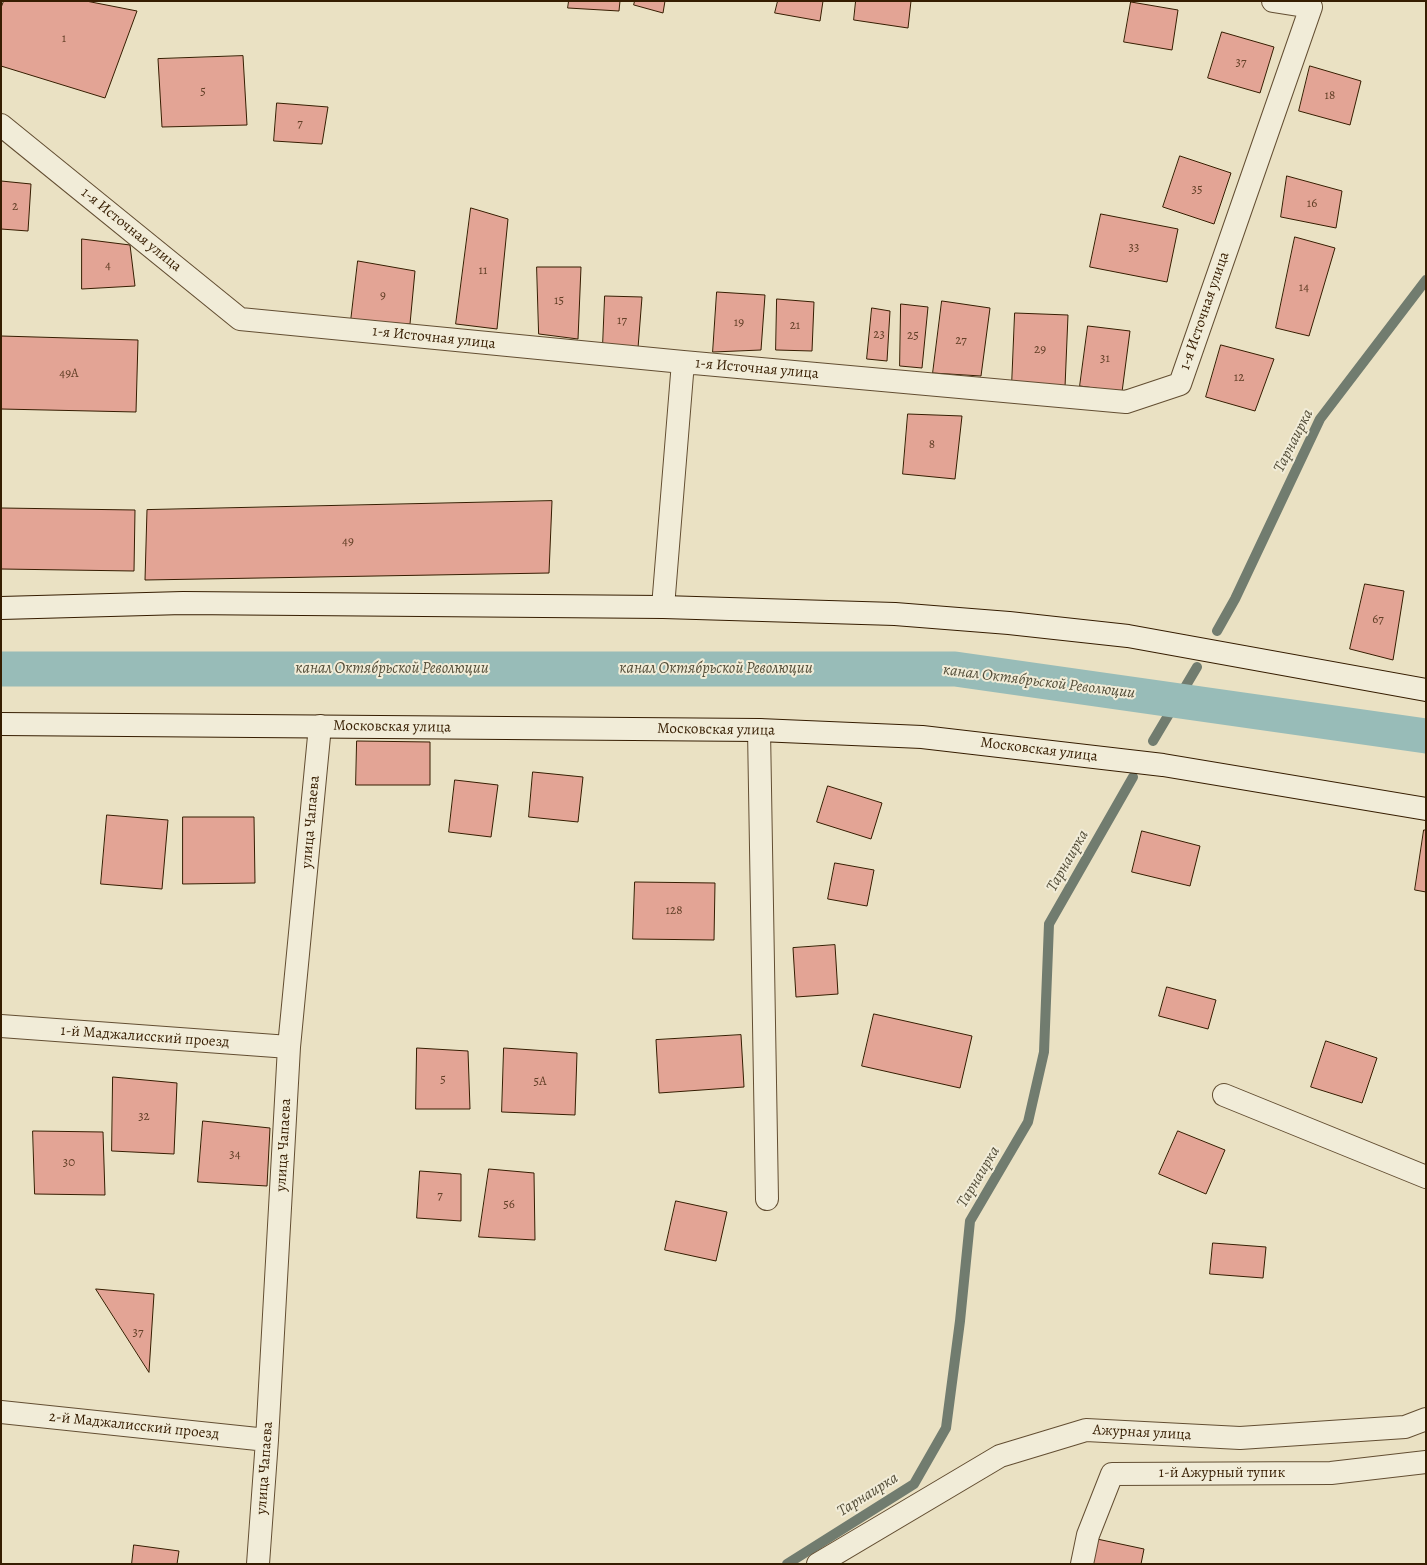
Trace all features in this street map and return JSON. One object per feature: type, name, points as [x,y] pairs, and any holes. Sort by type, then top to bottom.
[{"type":"street","name":"1-я Источная улица","points":[[1,125],[240,319],[683,362],[1126,402],[1180,384],[1311,6],[1272,1]]},
{"type":"street","points":[[663,607],[683,362]]},
{"type":"street","points":[[1,608],[183,603],[663,607],[895,614],[1017,624],[1128,636],[1426,690]]},
{"type":"street","name":"Московская улица","points":[[1,724],[758,730],[922,737],[1163,765],[1426,810]]},
{"type":"street","name":"улица Чапаева","points":[[258,1564],[267,1440],[289,1047],[320,726]]},
{"type":"street","points":[[758,730],[767,1199]]},
{"type":"street","name":"1-й Маджалисский проезд","points":[[1,1026],[289,1047]]},
{"type":"street","points":[[1224,1095],[1426,1177]]},
{"type":"street","name":"2-й Маджалисский проезд","points":[[1,1412],[267,1440]]},
{"type":"street","name":"Ажурная улица","points":[[818,1564],[1000,1456],[1086,1430],[1240,1438],[1405,1427],[1426,1419]]},
{"type":"street","name":"1-й Ажурный тупик","points":[[1082,1564],[1088,1535],[1112,1474],[1331,1473],[1426,1462]]},
{"type":"building","points":[[4,1],[86,1],[137,11],[105,98],[1,66],[1,8]]},
{"type":"building","points":[[569,1],[620,1],[619,11],[568,8]]},
{"type":"building","points":[[635,1],[665,1],[663,13],[634,5]]},
{"type":"building","points":[[778,1],[823,1],[820,21],[775,13]]},
{"type":"building","points":[[856,1],[911,1],[908,28],[854,20]]},
{"type":"building","points":[[1131,2],[1178,10],[1172,50],[1124,42]]},
{"type":"building","points":[[1222,32],[1274,47],[1260,93],[1208,78]]},
{"type":"building","points":[[243,56],[247,125],[162,127],[158,59]]},
{"type":"building","points":[[1310,66],[1361,81],[1350,125],[1299,111]]},
{"type":"building","points":[[277,103],[328,107],[322,144],[274,141]]},
{"type":"building","points":[[1180,156],[1231,173],[1214,224],[1163,207]]},
{"type":"building","points":[[1287,176],[1342,191],[1336,228],[1281,217]]},
{"type":"building","points":[[1,181],[31,184],[28,231],[1,229]]},
{"type":"building","points":[[471,208],[508,219],[497,329],[456,324]]},
{"type":"building","points":[[1101,214],[1178,229],[1167,282],[1090,267]]},
{"type":"building","points":[[1295,237],[1335,248],[1309,336],[1276,328]]},
{"type":"building","points":[[82,239],[130,245],[135,286],[82,289]]},
{"type":"building","points":[[358,261],[415,271],[410,324],[351,321]]},
{"type":"building","points":[[537,267],[581,267],[578,339],[539,334]]},
{"type":"building","points":[[717,292],[765,295],[761,350],[713,352]]},
{"type":"building","points":[[605,296],[642,297],[638,348],[603,345]]},
{"type":"building","points":[[777,299],[814,302],[812,351],[776,350]]},
{"type":"building","points":[[942,301],[990,308],[981,376],[933,373]]},
{"type":"building","points":[[901,304],[928,307],[922,368],[900,366]]},
{"type":"building","points":[[872,308],[890,311],[887,361],[867,359]]},
{"type":"building","points":[[1015,313],[1068,315],[1065,387],[1012,385]]},
{"type":"building","points":[[1088,326],[1130,331],[1122,392],[1080,386]]},
{"type":"building","points":[[1,336],[138,340],[136,412],[1,409]]},
{"type":"building","points":[[1221,345],[1274,359],[1255,411],[1206,397]]},
{"type":"building","points":[[908,414],[962,416],[955,479],[903,474]]},
{"type":"building","points":[[552,501],[549,573],[145,580],[147,510]]},
{"type":"building","points":[[1,508],[135,510],[134,571],[1,569]]},
{"type":"building","points":[[1365,584],[1404,591],[1393,660],[1350,649]]},
{"type":"building","points":[[357,741],[430,742],[430,785],[356,785]]},
{"type":"building","points":[[533,772],[583,777],[578,822],[529,817]]},
{"type":"building","points":[[455,780],[498,785],[491,837],[449,832]]},
{"type":"building","points":[[828,786],[882,803],[871,839],[817,822]]},
{"type":"building","points":[[107,815],[168,820],[162,889],[101,884]]},
{"type":"building","points":[[183,817],[254,817],[255,883],[183,884]]},
{"type":"building","points":[[1424,830],[1426,830],[1426,892],[1415,890]]},
{"type":"building","points":[[1142,831],[1200,846],[1190,886],[1132,872]]},
{"type":"building","points":[[835,863],[874,870],[867,906],[828,899]]},
{"type":"building","points":[[635,882],[715,883],[714,940],[633,939]]},
{"type":"building","points":[[835,945],[838,994],[796,997],[793,948]]},
{"type":"building","points":[[1167,987],[1216,1000],[1208,1029],[1159,1016]]},
{"type":"building","points":[[874,1014],[972,1036],[960,1088],[862,1066]]},
{"type":"building","points":[[741,1035],[744,1087],[659,1093],[656,1040]]},
{"type":"building","points":[[1326,1041],[1377,1058],[1362,1103],[1311,1087]]},
{"type":"building","points":[[417,1048],[468,1051],[470,1109],[416,1109]]},
{"type":"building","points":[[504,1048],[577,1053],[575,1115],[502,1112]]},
{"type":"building","points":[[113,1077],[177,1083],[174,1154],[112,1151]]},
{"type":"building","points":[[203,1121],[270,1128],[267,1186],[198,1182]]},
{"type":"building","points":[[33,1131],[103,1132],[105,1195],[35,1194]]},
{"type":"building","points":[[1178,1131],[1225,1150],[1206,1194],[1159,1174]]},
{"type":"building","points":[[489,1169],[534,1173],[535,1240],[479,1237]]},
{"type":"building","points":[[420,1171],[461,1174],[461,1221],[417,1218]]},
{"type":"building","points":[[676,1201],[727,1212],[716,1261],[665,1250]]},
{"type":"building","points":[[1213,1243],[1266,1247],[1263,1278],[1210,1274]]},
{"type":"building","points":[[96,1289],[154,1294],[149,1372]]},
{"type":"building","points":[[1097,1539],[1144,1549],[1141,1564],[1091,1564]]},
{"type":"building","points":[[134,1545],[179,1551],[177,1564],[132,1564]]},
{"type":"waterway","name":"Тарнаирка","points":[[1217,631],[1235,599],[1320,419],[1426,280]]},
{"type":"waterway","name":"Тарнаирка","points":[[1153,741],[1197,667]]},
{"type":"waterway","name":"канал Октябрьской Революции","points":[[1,669],[955,669],[1426,736]]},
{"type":"waterway","name":"Тарнаирка","points":[[787,1564],[914,1484],[946,1428],[960,1321],[970,1221],[1028,1122],[1044,1052],[1049,924],[1133,777]]}]
